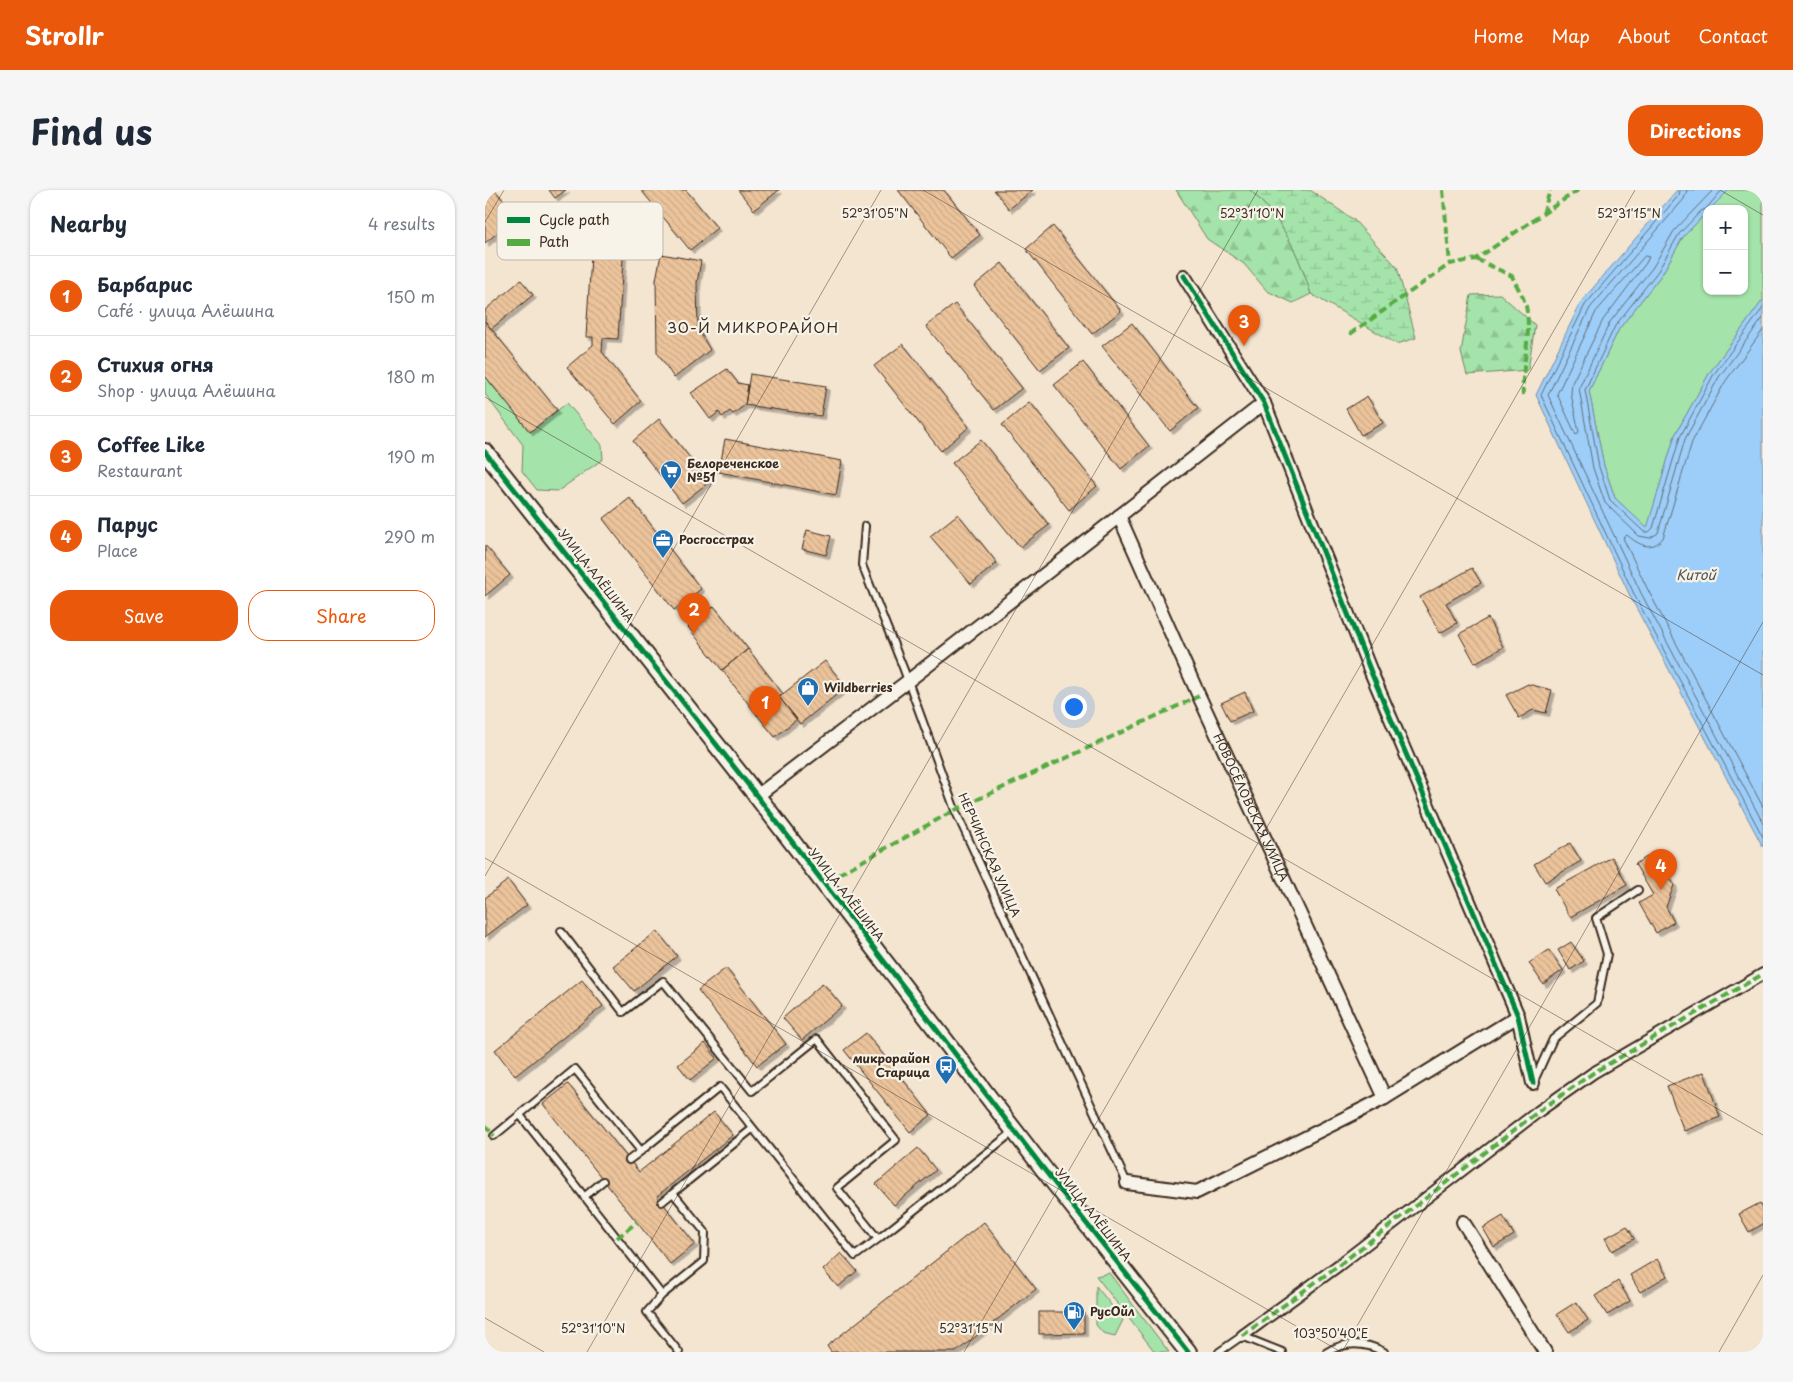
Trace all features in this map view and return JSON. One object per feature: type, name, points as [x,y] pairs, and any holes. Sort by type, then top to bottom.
[{"type":"street","points":[[1184,276],[1264,404],[1371,672],[1518,1016],[1533,1084]]},
{"type":"street","points":[[757,796],[1264,404]]},
{"type":"street","name":"УЛИЦА АЛЁШИНА","points":[[485,452],[757,796],[1053,1181],[1188,1352]]},
{"type":"street","name":"НОВОСЁЛОВСКАЯ УЛИЦА","points":[[1119,516],[1199,696],[1385,1098]]},
{"type":"street","points":[[1242,1336],[1539,1111],[1593,1073],[1763,974]]},
{"type":"street","points":[[1127,1183],[1197,1192],[1385,1098],[1518,1016]]},
{"type":"street","points":[[1463,1222],[1545,1352]]},
{"type":"lane","name":"НЕРЧИНСКАЯ УЛИЦА","points":[[865,526],[862,565],[908,681],[955,810],[1127,1183]]},
{"type":"lane","points":[[1533,1084],[1553,1039],[1597,1003],[1607,954],[1596,918],[1638,890]]},
{"type":"lane","points":[[561,931],[623,1012],[663,981],[752,1091],[817,1039],[896,1140],[837,1188],[878,1239]]},
{"type":"lane","points":[[493,1136],[575,1069],[641,1151]]},
{"type":"lane","points":[[629,1160],[720,1087],[855,1256],[1015,1130]]},
{"type":"lane","points":[[520,1115],[662,1295]]},
{"type":"lane","points":[[662,1202],[752,1129]]},
{"type":"lane","points":[[583,1197],[603,1181]]},
{"type":"lane","points":[[673,1192],[705,1232],[704,1261],[662,1295],[647,1312],[679,1352]]},
{"type":"lane","points":[[1219,1352],[1242,1336],[1282,1352]]},
{"type":"lane","points":[[1327,1352],[1336,1347],[1352,1343],[1368,1345],[1384,1352]]},
{"type":"green space","points":[[1176,190],[1250,190],[1281,225],[1295,250],[1311,294],[1293,303],[1267,291],[1244,264],[1207,239]]},
{"type":"green space","points":[[1250,190],[1310,190],[1354,220],[1397,267],[1416,338],[1397,344],[1311,294],[1295,250],[1281,225]]},
{"type":"green space","points":[[1729,190],[1763,190],[1763,300],[1710,372],[1675,435],[1647,529],[1615,498],[1604,466],[1589,391],[1619,329],[1662,274],[1683,237],[1703,216],[1703,295],[1748,295],[1748,205],[1714,205]]},
{"type":"green space","points":[[1500,294],[1535,325],[1528,370],[1467,375],[1461,352],[1471,295]]},
{"type":"green space","points":[[485,376],[530,432],[567,403],[602,445],[603,459],[558,491],[537,490],[522,471],[523,445],[485,394]]},
{"type":"green space","points":[[1109,1273],[1169,1352],[1155,1352],[1096,1276]]},
{"type":"green space","points":[[1096,1286],[1123,1320],[1115,1336],[1103,1333],[1096,1325]]},
{"type":"water","name":"Китой","points":[[1677,190],[1729,190],[1714,205],[1703,205],[1703,216],[1683,237],[1662,274],[1619,329],[1589,391],[1604,466],[1615,498],[1647,528],[1675,435],[1710,372],[1763,300],[1763,847],[1631,598],[1536,395],[1581,302]]},
{"type":"building","points":[[485,190],[495,190],[505,202],[497,202],[497,233],[485,243]]},
{"type":"building","points":[[549,190],[566,190],[555,198]]},
{"type":"building","points":[[641,190],[686,190],[717,228],[690,250],[663,217],[663,202],[651,202]]},
{"type":"building","points":[[738,190],[779,190],[754,210]]},
{"type":"building","points":[[898,190],[944,190],[980,235],[951,258]]},
{"type":"building","points":[[994,190],[1033,190],[1009,209]]},
{"type":"building","points":[[1053,226],[1121,311],[1092,334],[1026,249]]},
{"type":"building","points":[[663,254],[701,261],[697,283],[698,329],[710,350],[674,378],[657,352],[656,280],[660,260],[663,260]]},
{"type":"building","points":[[591,260],[623,260],[618,339],[603,338],[602,352],[641,401],[615,424],[567,367],[593,345],[593,337],[586,337]]},
{"type":"building","points":[[1002,263],[1069,348],[1040,370],[974,286]]},
{"type":"building","points":[[521,280],[533,295],[491,329],[485,321],[485,310]]},
{"type":"building","points":[[955,304],[1022,388],[994,410],[926,326]]},
{"type":"building","points":[[485,321],[557,410],[530,432],[485,376]]},
{"type":"building","points":[[1132,323],[1198,408],[1170,431],[1102,346]]},
{"type":"building","points":[[903,344],[969,427],[941,451],[874,366]]},
{"type":"building","points":[[1083,362],[1149,446],[1121,469],[1054,385]]},
{"type":"building","points":[[727,369],[738,383],[748,385],[745,405],[733,414],[730,411],[722,417],[719,412],[710,419],[691,393]]},
{"type":"building","points":[[750,374],[826,386],[821,416],[745,405]]},
{"type":"building","points":[[1367,396],[1383,423],[1361,435],[1346,409]]},
{"type":"building","points":[[1030,402],[1097,486],[1069,510],[1002,425]]},
{"type":"building","points":[[659,419],[709,482],[682,503],[633,441]]},
{"type":"building","points":[[725,439],[842,461],[836,495],[719,472]]},
{"type":"building","points":[[981,440],[1049,525],[1020,547],[952,463]]},
{"type":"building","points":[[630,498],[701,589],[674,610],[603,519]]},
{"type":"building","points":[[958,514],[997,563],[971,584],[930,536]]},
{"type":"building","points":[[807,530],[831,536],[826,555],[802,549]]},
{"type":"building","points":[[485,545],[510,575],[485,596]]},
{"type":"building","points":[[1472,568],[1481,583],[1446,603],[1457,623],[1440,633],[1420,597]]},
{"type":"building","points":[[714,606],[748,649],[722,670],[688,627]]},
{"type":"building","points":[[1488,618],[1503,647],[1475,663],[1459,634]]},
{"type":"building","points":[[748,649],[783,694],[757,715],[722,670]]},
{"type":"building","points":[[825,661],[846,687],[800,724],[779,697]]},
{"type":"building","points":[[1528,684],[1552,690],[1546,713],[1533,710],[1519,718],[1506,695]]},
{"type":"building","points":[[1245,692],[1253,711],[1230,721],[1221,703]]},
{"type":"building","points":[[779,697],[797,719],[775,737],[757,715]]},
{"type":"building","points":[[1570,843],[1581,861],[1545,882],[1534,864]]},
{"type":"building","points":[[1655,852],[1674,885],[1666,907],[1674,922],[1656,933],[1639,903],[1653,895],[1635,864]]},
{"type":"building","points":[[1612,857],[1627,885],[1570,917],[1554,889]]},
{"type":"building","points":[[508,880],[527,905],[485,937],[485,898]]},
{"type":"building","points":[[657,931],[677,956],[634,991],[613,966]]},
{"type":"building","points":[[1571,942],[1584,961],[1570,970],[1558,950]]},
{"type":"building","points":[[1549,950],[1563,970],[1543,984],[1529,963]]},
{"type":"building","points":[[726,968],[786,1044],[757,1066],[698,990]]},
{"type":"building","points":[[582,980],[603,1006],[515,1076],[495,1050]]},
{"type":"building","points":[[823,983],[842,1006],[802,1040],[783,1018]]},
{"type":"building","points":[[866,1033],[931,1115],[910,1132],[844,1050]]},
{"type":"building","points":[[705,1043],[717,1058],[690,1080],[678,1065]]},
{"type":"building","points":[[1704,1072],[1720,1117],[1684,1131],[1667,1086]]},
{"type":"building","points":[[568,1084],[639,1172],[714,1112],[733,1135],[657,1196],[695,1244],[670,1264],[543,1104]]},
{"type":"building","points":[[918,1148],[936,1170],[894,1205],[876,1184]]},
{"type":"building","points":[[1760,1203],[1763,1209],[1763,1224],[1749,1232],[1739,1214]]},
{"type":"building","points":[[1503,1216],[1514,1235],[1494,1247],[1483,1228]]},
{"type":"building","points":[[984,1222],[1036,1289],[956,1352],[831,1352],[827,1346]]},
{"type":"building","points":[[1627,1226],[1634,1239],[1612,1251],[1605,1238]]},
{"type":"building","points":[[841,1253],[857,1271],[838,1287],[823,1270]]},
{"type":"building","points":[[1657,1259],[1667,1276],[1640,1292],[1630,1275]]},
{"type":"building","points":[[1618,1281],[1630,1301],[1607,1315],[1595,1296]]},
{"type":"building","points":[[1576,1302],[1588,1320],[1569,1332],[1557,1314]]},
{"type":"building","points":[[1039,1312],[1084,1312],[1084,1333],[1039,1334]]},
{"type":"marked path","points":[[1443,190],[1450,264]]},
{"type":"marked path","points":[[1543,214],[1550,190]]},
{"type":"marked path","points":[[1350,334],[1450,264],[1476,259],[1578,190]]},
{"type":"marked path","points":[[1476,259],[1512,276],[1525,303],[1528,333],[1523,374],[1523,395]]},
{"type":"marked path","points":[[839,874],[955,810],[1199,696]]},
{"type":"marked path","points":[[1242,1336],[1339,1265],[1539,1111],[1593,1073],[1763,974]]},
{"type":"marked path","points":[[485,1125],[494,1136]]},
{"type":"marked path","points":[[617,1238],[637,1222]]},
{"type":"cycle path","points":[[1184,276],[1264,403],[1371,672],[1518,1016],[1533,1083]]},
{"type":"cycle path","points":[[485,452],[750,787],[1053,1181],[1188,1352]]},
{"type":"place","name":"Coffee Like","points":[[1244,346]]},
{"type":"place","name":"Белореченское №51","points":[[671,490]]},
{"type":"place","name":"Росгосстрах","points":[[663,559]]},
{"type":"place","name":"Стихия огня","points":[[694,634]]},
{"type":"place","name":"Wildberries","points":[[808,707]]},
{"type":"place","name":"Барбарис","points":[[765,727]]},
{"type":"place","name":"Парус","points":[[1661,890]]},
{"type":"place","name":"микрорайон Старица","points":[[946,1085]]},
{"type":"place","name":"РусОйл","points":[[1074,1331]]},
{"type":"district","name":"30-Й МИКРОРАЙОН","points":[[753,328]]}]
